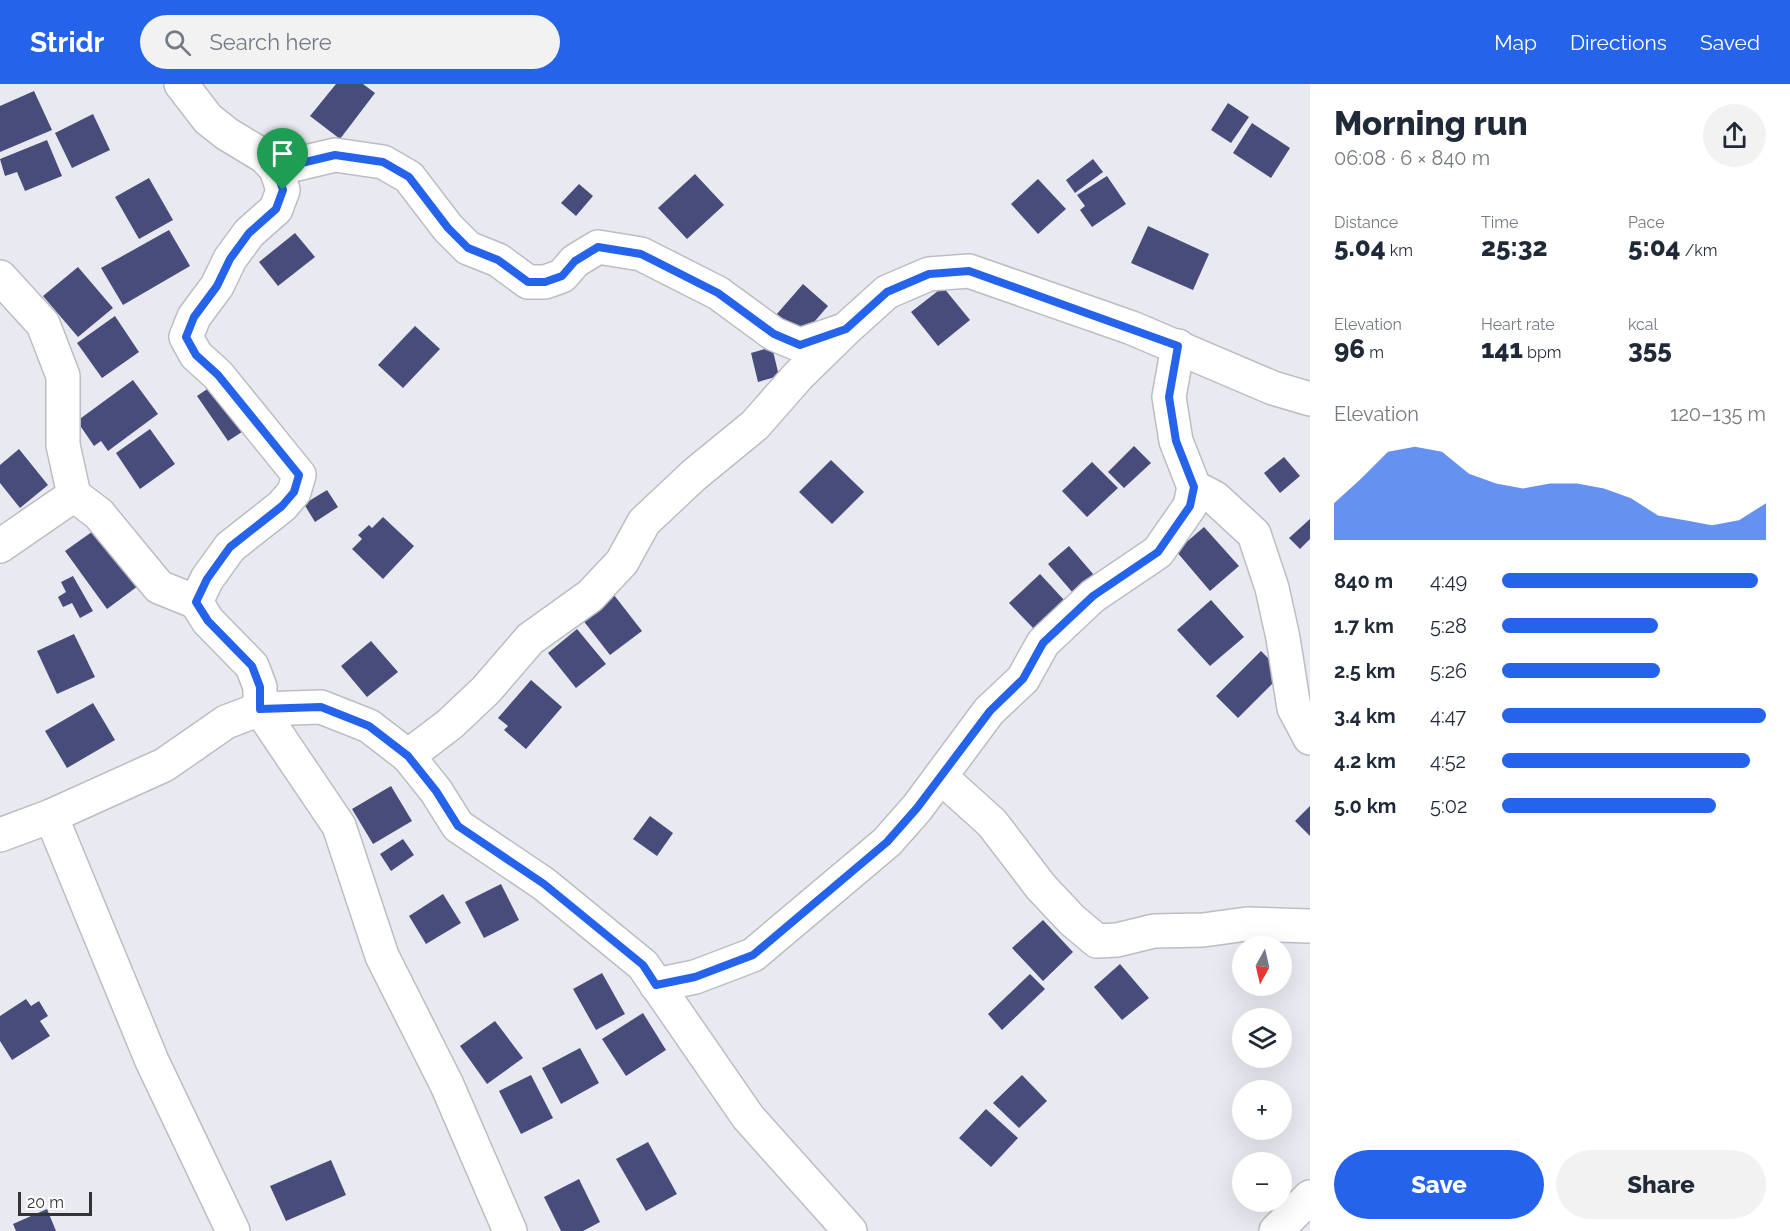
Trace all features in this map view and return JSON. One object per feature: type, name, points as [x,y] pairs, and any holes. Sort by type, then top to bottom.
[{"type":"street","points":[[181,84],[208,118],[227,134],[265,157],[276,169],[283,190],[276,209],[249,233],[230,259],[217,286],[194,317],[186,337],[196,355],[218,375],[299,475],[294,492],[282,506],[230,547],[207,579],[196,602]]},
{"type":"street","points":[[276,169],[335,155],[383,162],[409,177],[448,228],[468,248],[498,260],[528,282],[545,282],[562,276],[575,261],[598,247],[641,254],[718,293],[774,334],[800,345],[846,329]]},
{"type":"street","points":[[408,756],[450,724],[479,697],[530,639],[590,596],[622,562],[644,522],[755,425],[798,376],[846,329],[887,292],[929,274],[969,271],[1178,346],[1274,388],[1310,399]]},
{"type":"street","points":[[0,277],[43,324],[63,376],[63,445],[74,495],[99,514],[159,587],[196,602],[208,621],[252,666],[260,687],[260,709],[339,826],[382,956],[447,1085],[510,1231]]},
{"type":"street","points":[[656,985],[695,977],[753,955],[887,842],[941,777],[990,711],[1023,679],[1043,643],[1093,596],[1158,552],[1190,506],[1194,487],[1176,441],[1169,397],[1178,346]]},
{"type":"street","points":[[1194,487],[1215,498],[1254,534],[1272,588],[1283,638],[1294,708],[1310,738]]},
{"type":"street","points":[[0,546],[74,495]]},
{"type":"street","points":[[0,835],[51,816],[164,765],[226,722],[260,709],[321,707],[369,726],[408,756],[436,791],[458,826],[544,884],[643,965],[748,1117],[850,1231]]},
{"type":"street","points":[[941,777],[992,823],[1041,887],[1072,920],[1097,941],[1117,940],[1154,931],[1203,930],[1247,924],[1310,926]]},
{"type":"street","points":[[51,816],[152,1061],[233,1231]]},
{"type":"street","points":[[1276,1231],[1310,1197]]},
{"type":"building","points":[[336,84],[363,84],[375,93],[340,139],[310,116]]},
{"type":"building","points":[[34,91],[52,130],[0,152],[0,106]]},
{"type":"building","points":[[1228,103],[1249,117],[1231,143],[1211,130]]},
{"type":"building","points":[[93,114],[110,150],[72,168],[55,133]]},
{"type":"building","points":[[1252,123],[1290,148],[1271,178],[1233,153]]},
{"type":"building","points":[[47,140],[62,176],[25,191],[17,172],[5,176],[0,159]]},
{"type":"building","points":[[1093,159],[1103,172],[1075,193],[1066,180]]},
{"type":"building","points":[[695,174],[724,205],[687,239],[658,208]]},
{"type":"building","points":[[1107,176],[1126,204],[1092,227],[1080,210],[1085,206],[1077,195]]},
{"type":"building","points":[[149,178],[173,220],[139,239],[115,197]]},
{"type":"building","points":[[1038,179],[1066,209],[1038,234],[1011,204]]},
{"type":"building","points":[[579,184],[593,196],[576,216],[561,203]]},
{"type":"building","points":[[1148,226],[1209,254],[1193,290],[1131,263]]},
{"type":"building","points":[[169,230],[190,266],[123,305],[101,268]]},
{"type":"building","points":[[295,233],[315,257],[278,286],[259,262]]},
{"type":"building","points":[[78,267],[113,308],[78,337],[43,296]]},
{"type":"building","points":[[803,284],[828,306],[801,337],[776,315]]},
{"type":"building","points":[[943,287],[970,320],[938,346],[911,312]]},
{"type":"building","points":[[115,316],[139,352],[102,378],[77,343]]},
{"type":"building","points":[[415,326],[440,349],[403,388],[378,365]]},
{"type":"building","points":[[772,347],[779,376],[758,382],[751,353]]},
{"type":"building","points":[[133,380],[158,414],[108,451],[101,441],[94,446],[77,421]]},
{"type":"building","points":[[216,383],[248,428],[228,441],[197,396]]},
{"type":"building","points":[[150,429],[175,464],[140,489],[116,453]]},
{"type":"building","points":[[1134,446],[1151,463],[1124,488],[1108,472]]},
{"type":"building","points":[[19,449],[48,485],[20,508],[0,483],[0,465]]},
{"type":"building","points":[[1284,457],[1300,476],[1280,493],[1264,473]]},
{"type":"building","points":[[831,460],[864,492],[832,524],[799,492]]},
{"type":"building","points":[[1092,462],[1118,488],[1087,517],[1062,491]]},
{"type":"building","points":[[327,490],[338,507],[315,522],[304,504]]},
{"type":"building","points":[[383,517],[414,546],[383,579],[352,549],[362,539],[358,535],[369,525],[372,528]]},
{"type":"building","points":[[1310,519],[1310,539],[1300,549],[1289,538]]},
{"type":"building","points":[[1204,527],[1239,566],[1210,591],[1176,551]]},
{"type":"building","points":[[96,529],[138,586],[107,609],[65,551]]},
{"type":"building","points":[[1069,546],[1094,575],[1073,593],[1048,564]]},
{"type":"building","points":[[1040,574],[1065,601],[1034,629],[1009,603]]},
{"type":"building","points":[[73,576],[93,611],[80,618],[72,603],[63,607],[58,597],[66,592],[61,582]]},
{"type":"building","points":[[614,595],[642,631],[610,655],[582,619]]},
{"type":"building","points":[[1211,600],[1244,637],[1210,666],[1177,630]]},
{"type":"building","points":[[577,629],[606,664],[576,688],[548,653]]},
{"type":"building","points":[[74,634],[95,677],[57,694],[37,651]]},
{"type":"building","points":[[371,641],[398,672],[367,697],[341,666]]},
{"type":"building","points":[[1261,651],[1283,673],[1238,718],[1216,696]]},
{"type":"building","points":[[531,680],[562,707],[526,749],[504,730],[508,726],[498,718]]},
{"type":"building","points":[[93,703],[115,740],[67,768],[45,731]]},
{"type":"building","points":[[391,786],[412,821],[373,844],[352,809]]},
{"type":"building","points":[[1310,806],[1310,836],[1295,821]]},
{"type":"building","points":[[650,816],[673,833],[657,856],[633,839]]},
{"type":"building","points":[[403,839],[414,855],[391,871],[380,854]]},
{"type":"building","points":[[501,884],[519,920],[484,938],[465,902]]},
{"type":"building","points":[[443,894],[461,923],[426,944],[409,916]]},
{"type":"building","points":[[1043,920],[1073,952],[1043,981],[1012,948]]},
{"type":"building","points":[[1120,964],[1149,998],[1122,1020],[1094,987]]},
{"type":"building","points":[[602,973],[625,1014],[596,1030],[573,989]]},
{"type":"building","points":[[1030,974],[1045,989],[1002,1030],[988,1014]]},
{"type":"building","points":[[26,999],[31,1006],[39,1001],[48,1016],[40,1021],[50,1036],[12,1060],[0,1041],[0,1016]]},
{"type":"building","points":[[643,1013],[666,1050],[626,1076],[602,1039]]},
{"type":"building","points":[[495,1021],[523,1058],[487,1084],[460,1046]]},
{"type":"building","points":[[580,1048],[599,1083],[561,1104],[542,1068]]},
{"type":"building","points":[[531,1075],[553,1118],[521,1134],[499,1091]]},
{"type":"building","points":[[1022,1075],[1047,1101],[1019,1128],[993,1103]]},
{"type":"building","points":[[986,1109],[1018,1138],[991,1167],[959,1138]]},
{"type":"building","points":[[648,1142],[677,1194],[646,1211],[616,1159]]},
{"type":"building","points":[[331,1160],[346,1195],[286,1221],[270,1186]]},
{"type":"building","points":[[579,1179],[600,1222],[583,1231],[561,1231],[544,1197]]},
{"type":"building","points":[[47,1209],[56,1231],[16,1231],[13,1224]]},
{"type":"route","points":[[335,155],[383,162],[409,177],[448,228],[468,248],[498,260],[528,282],[545,282],[562,276],[575,261],[598,247],[641,254],[718,293],[747,312],[774,334],[800,345],[846,329],[887,292],[929,274],[969,271],[1050,299],[1178,346],[1169,397],[1176,441],[1194,487],[1190,506],[1158,552],[1093,596],[1043,643],[1023,679],[990,711],[917,808],[887,842],[753,955],[695,977],[656,985],[643,965],[544,884],[458,826],[436,791],[408,756],[369,726],[321,707],[260,709],[260,687],[252,666],[208,621],[196,602],[207,579],[230,547],[282,506],[294,492],[299,475],[218,375],[196,355],[186,337],[194,317],[217,286],[230,259],[249,233],[276,209],[283,190],[276,169],[335,155]]}]
